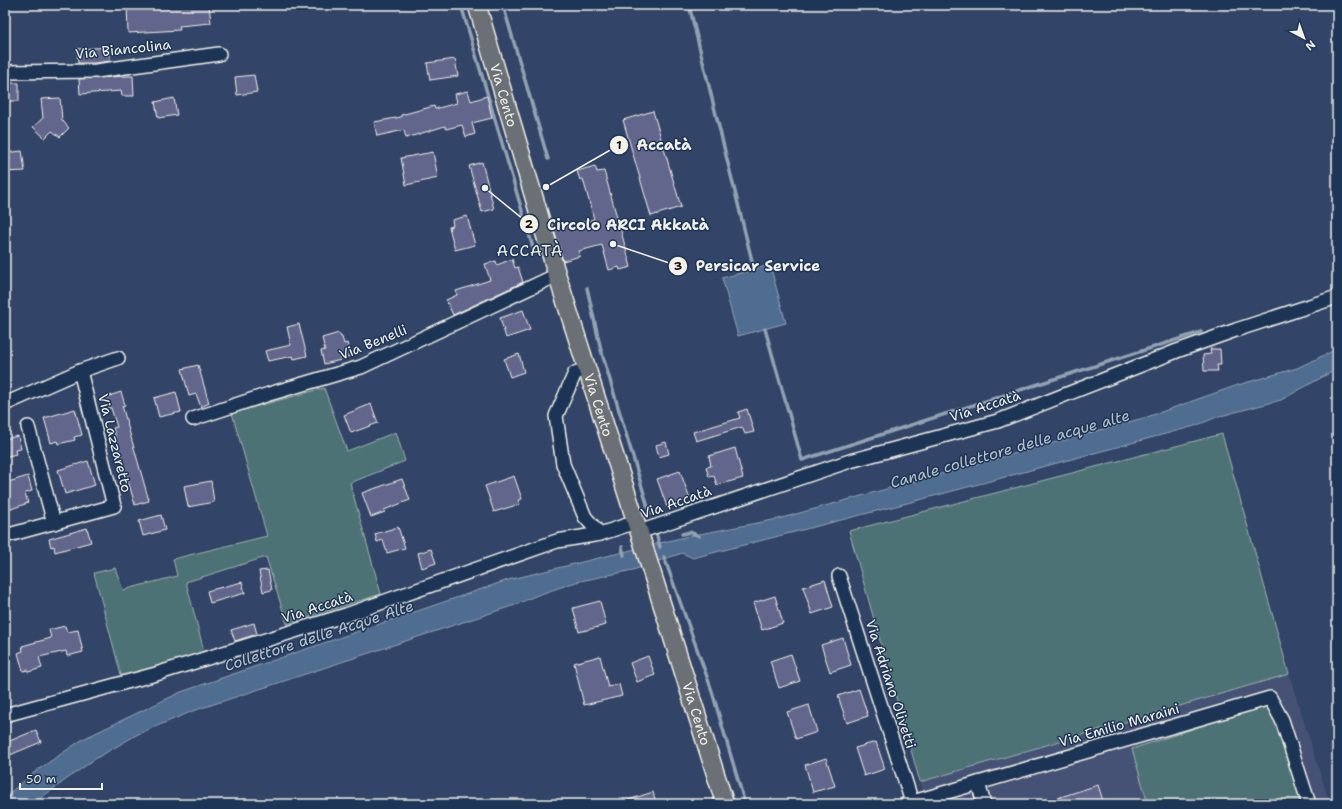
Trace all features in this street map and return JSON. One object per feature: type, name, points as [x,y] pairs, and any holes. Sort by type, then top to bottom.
[{"type":"main road","name":"Via Cento","points":[[477,5],[586,369],[653,574],[725,804]]},
{"type":"street","name":"Via Biancolina","points":[[5,72],[96,71],[219,54]]},
{"type":"street","name":"Via Benelli","points":[[194,419],[269,394],[361,367],[557,275]]},
{"type":"street","name":"Via Accatà","points":[[5,714],[156,674],[248,646],[346,615],[557,541],[600,534],[639,531],[850,461],[998,421],[1184,348],[1337,297]]},
{"type":"street","points":[[5,404],[80,371],[118,358]]},
{"type":"street","points":[[586,369],[575,373],[556,416],[563,464],[585,517],[600,534]]},
{"type":"street","name":"Via Lazzaretto","points":[[5,536],[114,506],[80,371]]},
{"type":"street","points":[[28,427],[54,523]]},
{"type":"street","name":"Via Adriano Olivetti","points":[[839,576],[909,803]]},
{"type":"street","name":"Via Emilio Maraini","points":[[909,803],[1270,698],[1282,720],[1309,804]]},
{"type":"street","points":[[978,783],[984,804]]},
{"type":"shaded area","points":[[770,265],[786,323],[738,336],[722,278]]},
{"type":"shaded area","points":[[1337,349],[1337,369],[1281,400],[1217,417],[1195,426],[923,499],[693,558],[682,553],[633,570],[576,582],[535,596],[515,605],[193,711],[138,734],[95,759],[42,797],[35,804],[5,804],[5,797],[36,771],[83,739],[181,692],[508,580],[689,536],[778,519],[1147,417],[1238,385],[1297,368]]},
{"type":"shaded area","points":[[1289,674],[1330,804],[927,804],[920,782]]},
{"type":"green space","points":[[324,388],[347,451],[396,432],[405,461],[350,483],[381,594],[287,624],[266,557],[186,582],[205,655],[122,679],[94,573],[115,568],[123,590],[177,576],[173,559],[267,536],[232,413]]},
{"type":"green space","points":[[1222,434],[1289,674],[920,782],[849,531]]},
{"type":"green space","points":[[1265,705],[1275,718],[1301,804],[1148,804],[1132,749]]},
{"type":"building","points":[[127,5],[209,5],[211,23],[179,26],[180,30],[128,33]]},
{"type":"building","points":[[110,47],[110,61],[78,63],[77,49]]},
{"type":"building","points":[[455,59],[458,76],[430,80],[427,63]]},
{"type":"building","points":[[254,75],[257,92],[237,95],[235,77]]},
{"type":"building","points":[[133,76],[134,96],[122,96],[121,91],[80,94],[79,79]]},
{"type":"building","points":[[5,83],[19,83],[19,101],[8,101],[8,98],[5,98]]},
{"type":"building","points":[[468,91],[471,101],[487,96],[492,118],[472,123],[475,134],[466,137],[462,125],[446,129],[445,126],[406,138],[404,130],[377,136],[374,122],[401,117],[401,115],[434,106],[435,109],[457,103],[455,94]]},
{"type":"building","points":[[60,98],[62,120],[69,128],[60,137],[52,131],[45,138],[33,127],[43,118],[41,99]]},
{"type":"building","points":[[174,98],[177,115],[158,118],[155,102]]},
{"type":"building","points":[[653,111],[681,207],[651,216],[623,120]]},
{"type":"building","points":[[22,151],[25,171],[5,172],[5,153]]},
{"type":"building","points":[[433,152],[438,178],[406,185],[401,158]]},
{"type":"building","points":[[482,162],[494,209],[482,212],[469,166]]},
{"type":"building","points":[[595,166],[597,172],[604,171],[631,267],[620,270],[619,267],[609,270],[602,245],[579,251],[580,256],[563,261],[554,230],[594,219],[583,179],[580,180],[577,171]]},
{"type":"building","points":[[467,216],[475,245],[455,250],[449,227],[453,226],[452,220]]},
{"type":"building","points":[[512,259],[515,268],[518,267],[523,282],[453,315],[446,300],[457,295],[456,291],[490,280],[485,264],[496,261],[497,265]]},
{"type":"building","points":[[523,310],[530,330],[506,338],[500,318]]},
{"type":"building","points":[[299,324],[307,356],[294,359],[293,356],[268,361],[265,351],[291,345],[287,327]]},
{"type":"building","points":[[339,333],[344,344],[347,343],[351,356],[340,358],[341,360],[324,364],[321,351],[325,350],[322,338]]},
{"type":"building","points":[[1210,349],[1220,349],[1221,365],[1217,365],[1218,371],[1204,371],[1203,355],[1211,354]]},
{"type":"building","points":[[519,354],[524,372],[510,377],[504,359]]},
{"type":"building","points":[[198,365],[209,403],[201,407],[196,394],[189,396],[182,369]]},
{"type":"building","points":[[121,392],[125,405],[122,406],[149,501],[135,505],[113,428],[117,427],[106,397]]},
{"type":"building","points":[[176,392],[181,412],[159,417],[154,398]]},
{"type":"building","points":[[371,404],[378,423],[351,433],[344,415]]},
{"type":"building","points":[[75,409],[82,435],[74,437],[75,440],[58,444],[57,441],[51,443],[44,418]]},
{"type":"building","points":[[747,409],[754,432],[745,434],[742,427],[696,441],[693,432],[740,418],[738,412]]},
{"type":"building","points":[[18,436],[21,449],[15,450],[16,454],[5,457],[5,439]]},
{"type":"building","points":[[666,442],[669,454],[659,457],[656,445]]},
{"type":"building","points":[[735,448],[743,478],[717,485],[714,476],[709,477],[706,467],[711,466],[709,456]]},
{"type":"building","points":[[88,461],[95,485],[65,494],[58,470]]},
{"type":"building","points":[[680,471],[690,499],[667,507],[657,479]]},
{"type":"building","points":[[28,476],[32,491],[25,493],[28,503],[11,509],[8,498],[5,499],[5,483]]},
{"type":"building","points":[[514,476],[522,499],[518,500],[520,504],[494,512],[485,486]]},
{"type":"building","points":[[402,479],[410,500],[384,510],[385,512],[371,517],[362,493]]},
{"type":"building","points":[[211,481],[214,502],[188,507],[184,486]]},
{"type":"building","points":[[161,515],[165,530],[143,536],[139,521]]},
{"type":"building","points":[[398,527],[405,548],[387,553],[383,540],[377,542],[375,534]]},
{"type":"building","points":[[87,528],[91,542],[55,552],[54,546],[51,547],[49,539]]},
{"type":"building","points":[[431,549],[436,563],[422,568],[418,553]]},
{"type":"building","points":[[268,570],[272,590],[263,592],[259,571]]},
{"type":"building","points":[[825,580],[833,607],[812,614],[803,587]]},
{"type":"building","points":[[242,582],[245,593],[210,603],[207,591]]},
{"type":"building","points":[[775,596],[783,623],[762,630],[753,603]]},
{"type":"building","points":[[600,601],[606,625],[579,632],[573,608]]},
{"type":"building","points":[[254,623],[257,634],[235,641],[231,630]]},
{"type":"building","points":[[65,626],[67,632],[78,630],[83,652],[67,656],[66,651],[39,657],[42,668],[28,672],[28,670],[23,671],[18,653],[23,651],[22,646],[51,638],[49,630]]},
{"type":"building","points":[[843,638],[851,665],[830,672],[821,645]]},
{"type":"building","points":[[791,654],[800,681],[779,688],[770,661]]},
{"type":"building","points":[[600,656],[608,687],[619,684],[622,696],[584,705],[574,663]]},
{"type":"building","points":[[648,656],[655,675],[637,682],[630,663]]},
{"type":"building","points":[[859,689],[868,716],[847,723],[838,696]]},
{"type":"building","points":[[809,705],[817,732],[796,739],[787,712]]},
{"type":"building","points":[[36,730],[41,742],[10,755],[5,743]]},
{"type":"building","points":[[876,742],[885,769],[864,776],[855,748]]},
{"type":"building","points":[[826,758],[835,786],[813,792],[805,765]]},
{"type":"building","points":[[1098,785],[1104,804],[1045,804],[1045,802]]},
{"type":"building","points":[[653,792],[656,804],[623,804],[622,802]]},
{"type":"waterway","points":[[461,5],[534,251]]},
{"type":"waterway","points":[[503,5],[548,159]]},
{"type":"waterway","points":[[689,5],[754,269]]},
{"type":"waterway","points":[[587,288],[601,350],[650,514]]},
{"type":"waterway","points":[[765,329],[802,460],[1201,332]]},
{"type":"waterway","points":[[682,534],[690,532],[699,536]]},
{"type":"waterway","points":[[656,533],[660,547]]},
{"type":"waterway","points":[[622,547],[624,555]]},
{"type":"waterway","points":[[664,557],[711,688],[745,804]]},
{"type":"place","name":"Accatà","points":[[546,187]]},
{"type":"place","name":"Circolo ARCI Akkatà","points":[[485,188]]},
{"type":"place","name":"Persicar Service","points":[[613,244]]},
{"type":"district","name":"ACCATÀ","points":[[530,250]]},
{"type":"water label","name":"Canale collettore delle acque alte","points":[[1010,449]]},
{"type":"water label","name":"Collettore delle Acque Alte","points":[[319,636]]}]
